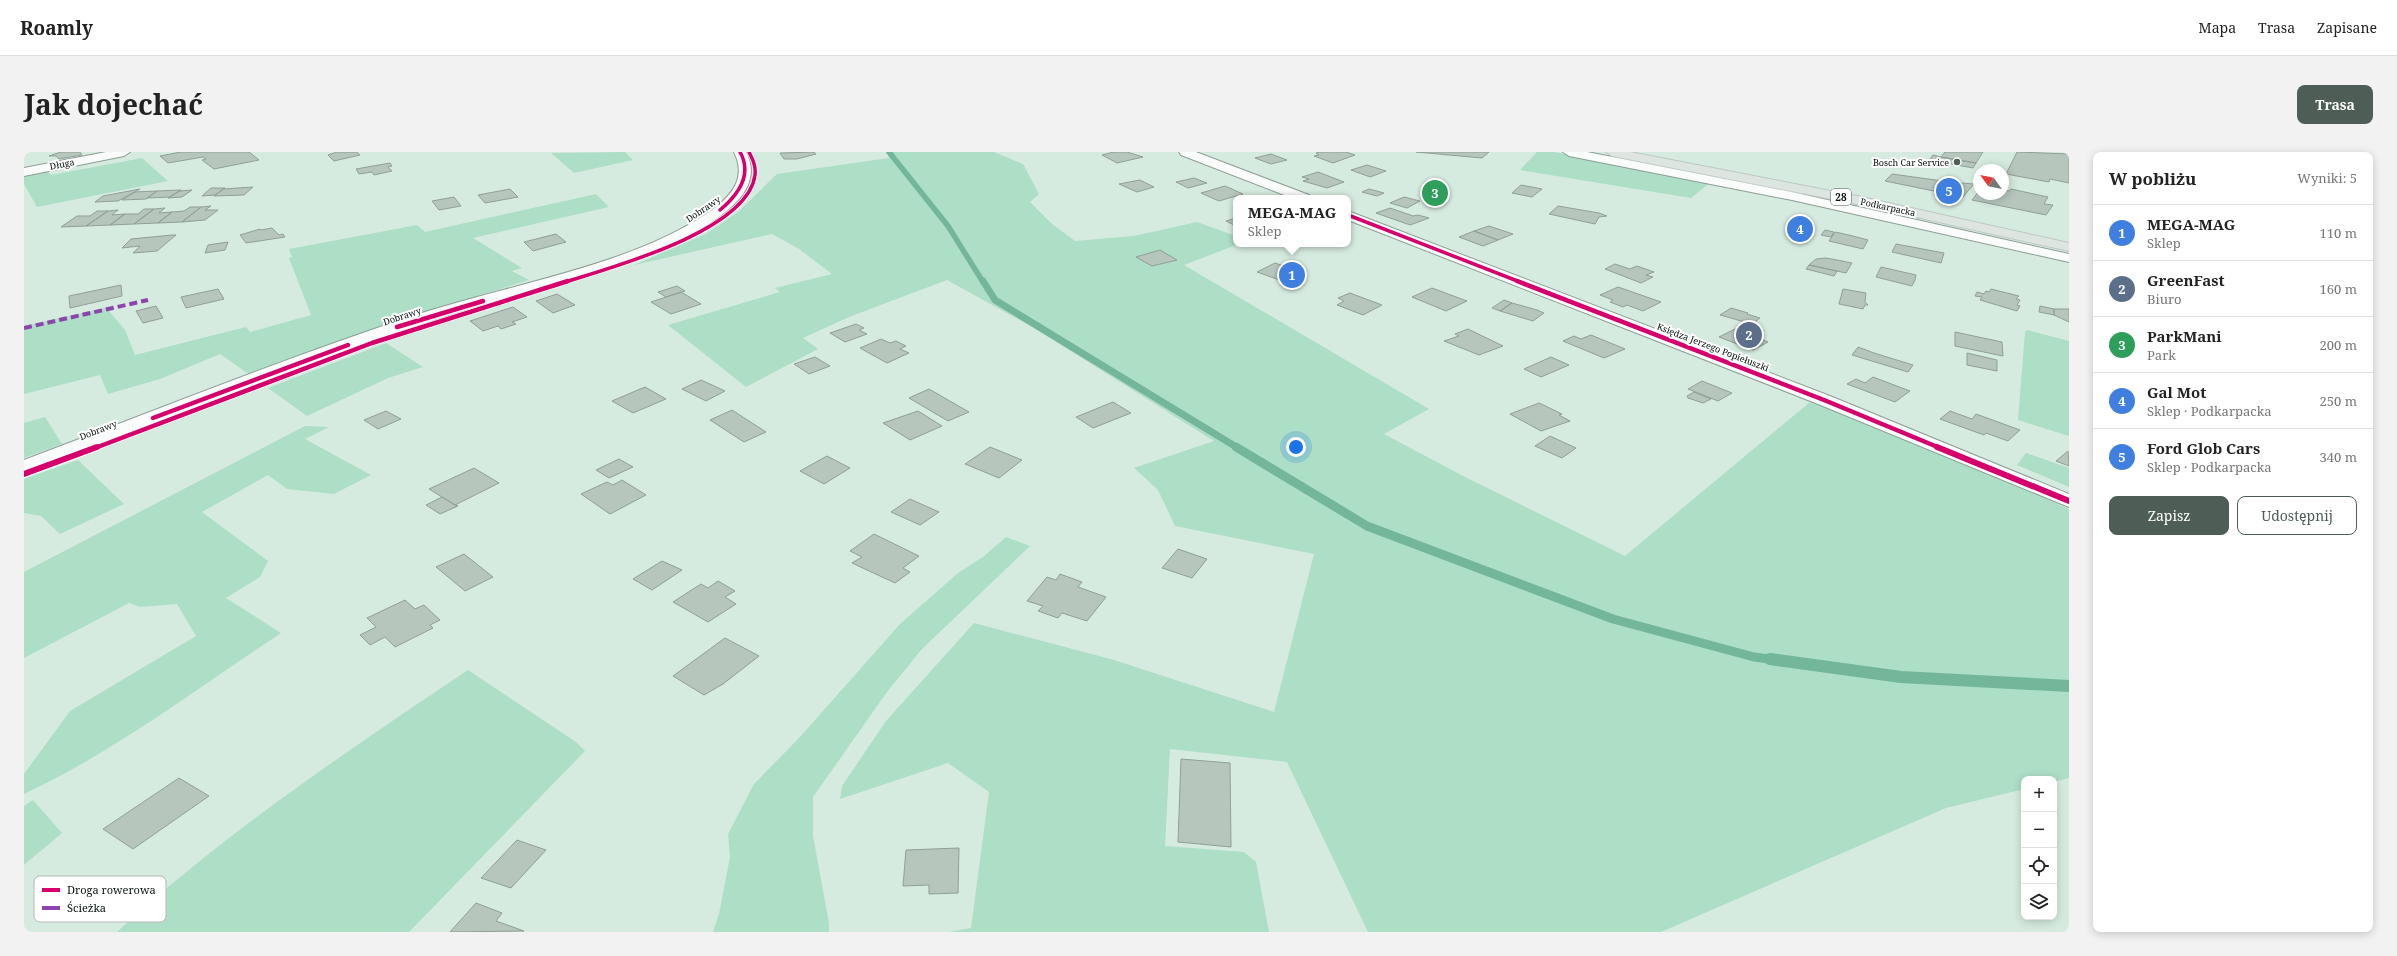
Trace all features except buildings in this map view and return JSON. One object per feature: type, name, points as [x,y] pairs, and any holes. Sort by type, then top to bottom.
[{"type":"main road","name":"Podkarpacka","points":[[1612,152],[1854,200],[2069,247]]},
{"type":"main road","name":"Podkarpacka","points":[[1663,152],[2069,234]]},
{"type":"street","name":"Długa","points":[[24,172],[124,152]]},
{"type":"street","name":"Dobrawy","points":[[24,467],[376,334],[614,261],[680,235],[705,221],[735,196],[744,182],[747,171],[740,152]]},
{"type":"street","points":[[1185,152],[1296,195]]},
{"type":"street","points":[[1569,152],[1792,196],[2069,258]]},
{"type":"street","name":"Księdza Jerzego Popiełuszki","points":[[1351,216],[1824,400],[2069,501]]},
{"type":"green space","points":[[625,152],[633,160],[574,173],[551,153]]},
{"type":"green space","points":[[887,152],[994,152],[1023,164],[1039,194],[1030,202],[1052,224],[1075,241],[1134,236],[1197,222],[1233,235],[1233,246],[1184,265],[1429,409],[1384,434],[1465,477],[1625,556],[1810,402],[1975,467],[2069,509],[2069,778],[2057,781],[2057,776],[2021,776],[2021,790],[1946,808],[1661,932],[1368,932],[1287,762],[1170,749],[1165,846],[1244,852],[1256,862],[1269,932],[949,932],[971,928],[989,792],[948,763],[840,799],[842,786],[886,721],[974,623],[1114,660],[1274,712],[1314,554],[1175,526],[1158,490],[1134,468],[1214,441],[1034,328],[947,280],[849,317],[803,338],[818,349],[746,387],[668,325],[780,292],[775,288],[832,274],[799,249],[772,234],[634,265],[706,234],[738,212],[777,174],[889,158]]},
{"type":"green space","points":[[1537,152],[1554,152],[1711,182],[1691,198],[1520,170]]},
{"type":"green space","points":[[142,158],[168,181],[37,207],[24,184],[24,174],[46,170],[51,175]]},
{"type":"green space","points":[[596,194],[609,207],[473,238],[522,268],[512,271],[529,280],[367,331],[250,375],[220,354],[160,379],[108,394],[100,375],[24,394],[24,326],[109,307],[109,311],[125,330],[135,355],[246,327],[250,332],[311,315],[289,258],[292,257],[289,249],[417,225],[425,232]]},
{"type":"green space","points":[[2027,330],[2069,341],[2069,436],[2018,420],[2025,332]]},
{"type":"green space","points":[[386,343],[423,367],[388,378],[307,416],[268,388]]},
{"type":"green space","points":[[45,417],[62,444],[24,458],[24,423]]},
{"type":"green space","points":[[305,426],[329,427],[305,439],[371,475],[334,494],[287,489],[268,475],[202,512],[268,561],[260,577],[226,598],[281,633],[123,739],[90,759],[24,794],[24,774],[70,711],[196,636],[177,604],[140,607],[129,603],[24,658],[24,572]]},
{"type":"green space","points":[[2026,453],[2069,468],[2069,487],[2017,465]]},
{"type":"green space","points":[[78,460],[124,504],[60,534],[41,516],[24,513],[24,479]]},
{"type":"green space","points":[[1006,537],[1030,546],[921,650],[887,692],[813,797],[813,836],[829,923],[829,932],[713,932],[719,914],[730,857],[728,834],[754,784],[800,737],[900,624],[958,573],[983,557]]},
{"type":"green space","points":[[468,670],[576,742],[585,751],[409,932],[117,932],[128,922],[166,922],[166,889],[244,827],[332,762]]},
{"type":"green space","points":[[33,800],[62,833],[24,865],[24,806]]},
{"type":"waterway","points":[[889,152],[948,226],[983,282]]},
{"type":"waterway","points":[[983,281],[995,300],[1238,448]]},
{"type":"waterway","points":[[1236,447],[1367,526],[1613,619],[1754,657],[1777,660]]},
{"type":"waterway","points":[[1770,659],[1901,677],[2069,686]]},
{"type":"marked path","points":[[24,328],[148,300]]},
{"type":"cycle path","points":[[720,210],[727,205],[743,184],[746,168],[740,152]]},
{"type":"cycle path","points":[[24,474],[372,343],[619,265],[684,240],[721,218],[742,199],[750,188],[755,176],[755,164],[749,152]]},
{"type":"cycle path","points":[[1351,216],[1824,400],[2069,501]]},
{"type":"cycle path","points":[[397,327],[483,301]]},
{"type":"cycle path","points":[[153,418],[348,345]]},
{"type":"place","name":"Bosch Car Service","points":[[1957,162]]},
{"type":"place","name":"Ford Glob Cars","points":[[1949,191]]},
{"type":"place","name":"ParkMani","points":[[1435,193]]},
{"type":"place","name":"Gal Mot","points":[[1800,229]]},
{"type":"place","name":"MEGA-MAG","points":[[1292,275]]},
{"type":"place","name":"GreenFast","points":[[1749,335]]}]
